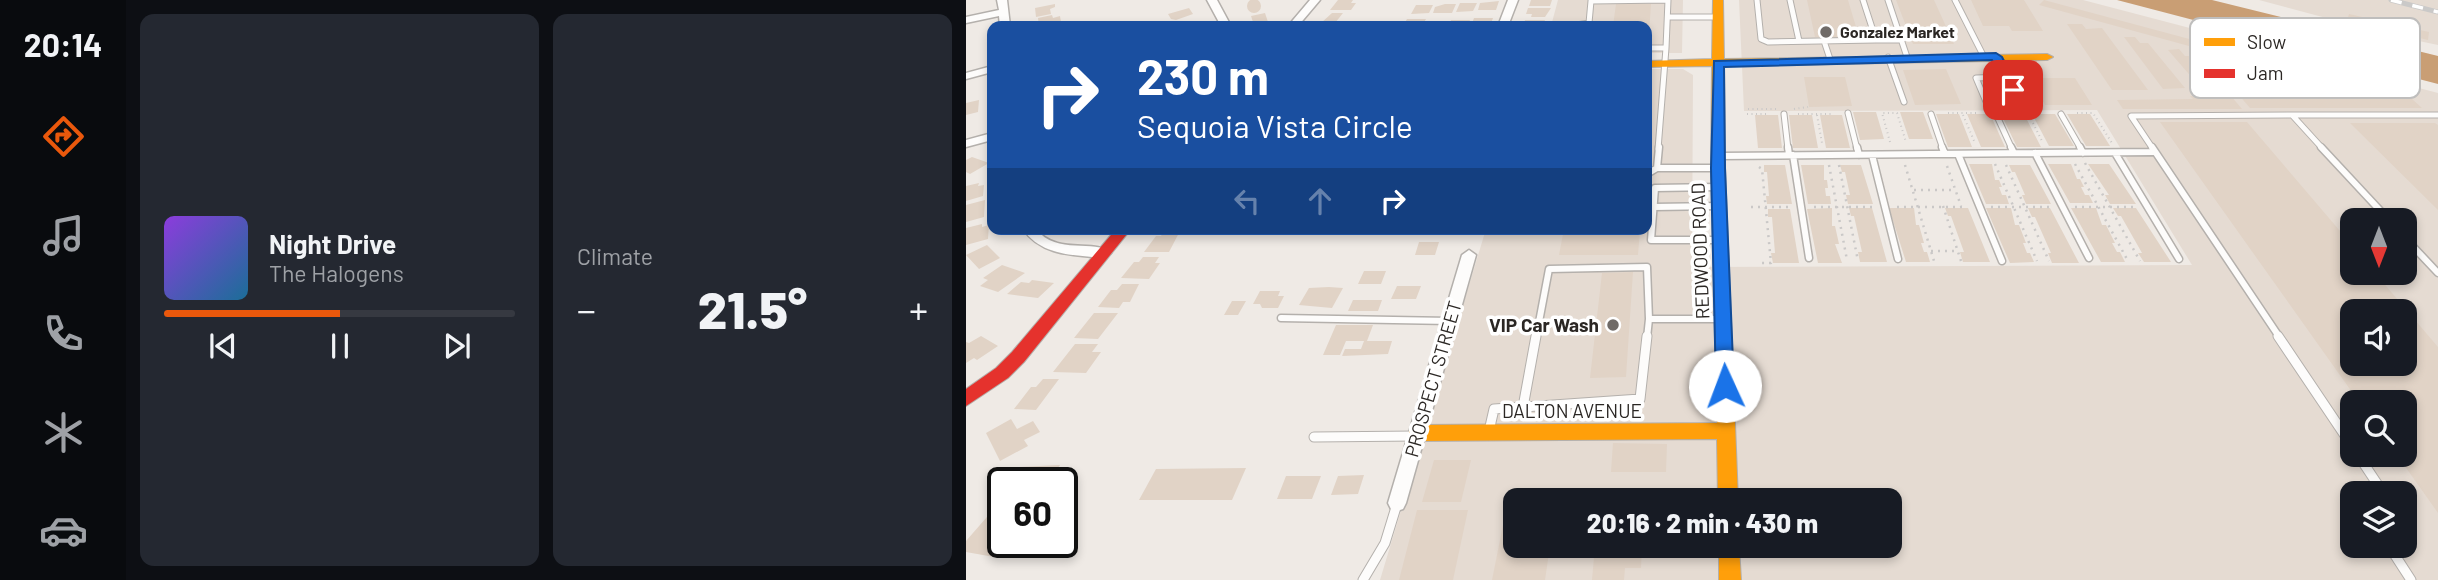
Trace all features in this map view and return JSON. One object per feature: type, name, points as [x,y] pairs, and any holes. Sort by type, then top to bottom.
[{"type":"street","points":[[1002,0],[1004,21]]},
{"type":"street","points":[[1212,0],[1223,21]]},
{"type":"street","points":[[1297,21],[1315,0]]},
{"type":"street","points":[[1505,21],[1513,0]]},
{"type":"street","name":"REDWOOD ROAD","points":[[1718,0],[1718,162],[1728,488]]},
{"type":"street","points":[[966,20],[1003,12]]},
{"type":"street","points":[[1659,59],[1718,64],[1888,57],[2047,57]]},
{"type":"street","points":[[966,76],[987,70]]},
{"type":"street","points":[[966,144],[987,138]]},
{"type":"street","points":[[1035,235],[1044,243],[1059,248],[1104,253]]},
{"type":"street","points":[[966,399],[1002,373],[1018,356],[1119,235]]},
{"type":"street","name":"PROSPECT STREET","points":[[1398,503],[1469,255]]},
{"type":"street","name":"DALTON AVENUE","points":[[1417,434],[1726,431]]},
{"type":"street","points":[[1729,558],[1730,580]]},
{"type":"lane","points":[[1757,0],[1761,39],[1768,42],[1901,40]]},
{"type":"lane","points":[[1790,0],[1799,41]]},
{"type":"lane","points":[[1863,0],[1876,40]]},
{"type":"lane","points":[[1888,0],[1907,57]]},
{"type":"lane","points":[[1955,0],[1990,57],[2006,77],[2020,104]]},
{"type":"lane","points":[[1589,21],[1591,1],[1668,1],[1668,17],[1659,59],[1657,168]]},
{"type":"lane","points":[[1668,17],[1718,18]]},
{"type":"lane","points":[[1824,41],[1830,60]]},
{"type":"lane","points":[[1888,57],[1904,102]]},
{"type":"lane","points":[[1987,104],[1976,78],[2006,77]]},
{"type":"lane","points":[[1848,113],[1859,155]]},
{"type":"lane","points":[[1784,114],[1809,258]]},
{"type":"lane","points":[[1931,114],[1946,158]]},
{"type":"lane","points":[[1996,114],[2014,153]]},
{"type":"lane","points":[[2062,114],[2083,153]]},
{"type":"lane","points":[[2292,115],[2378,208]]},
{"type":"lane","points":[[2340,428],[2131,116],[2438,115]]},
{"type":"lane","points":[[1652,171],[1657,168],[1791,155],[1946,158],[1958,154],[2083,153],[2113,150],[2153,152]]},
{"type":"lane","points":[[2113,150],[2179,259]]},
{"type":"lane","points":[[2035,153],[2089,258]]},
{"type":"lane","points":[[1958,154],[2002,261]]},
{"type":"lane","points":[[1872,155],[1898,259]]},
{"type":"lane","points":[[1652,229],[1656,188],[1719,187]]},
{"type":"lane","points":[[1654,207],[1719,206]]},
{"type":"lane","points":[[1651,235],[1651,240],[1720,240]]},
{"type":"lane","points":[[2417,251],[2438,273]]},
{"type":"lane","points":[[1489,432],[1494,409],[1640,399],[1648,319],[1647,267],[1549,270],[1523,407]]},
{"type":"lane","points":[[1281,318],[1450,321]]},
{"type":"lane","points":[[1648,319],[1723,318]]},
{"type":"lane","points":[[1314,437],[1417,434]]},
{"type":"lane","points":[[1363,580],[1385,543],[1398,503]]},
{"type":"lane","points":[[2397,558],[2411,580]]},
{"type":"path","points":[[1890,142],[1882,113],[1897,113],[1906,142]]},
{"type":"path","points":[[1948,113],[1979,113]]},
{"type":"path","points":[[2077,113],[2093,113],[2114,146],[2113,150]]},
{"type":"path","points":[[1747,114],[1768,114]]},
{"type":"path","points":[[1798,114],[1832,114]]},
{"type":"path","points":[[1817,115],[1822,146]]},
{"type":"path","points":[[1964,115],[1976,146]]},
{"type":"path","points":[[2029,115],[2045,146]]},
{"type":"path","points":[[1946,158],[1961,206]]},
{"type":"path","points":[[1904,161],[1934,261]]},
{"type":"path","points":[[1994,161],[2038,261]]},
{"type":"path","points":[[2004,161],[2049,261]]},
{"type":"path","points":[[2073,161],[2128,261]]},
{"type":"path","points":[[2083,161],[2140,261]]},
{"type":"path","points":[[1759,162],[1762,169],[1771,263],[1761,263]]},
{"type":"path","points":[[1828,162],[1847,260]]},
{"type":"path","points":[[1838,162],[1858,261]]},
{"type":"path","points":[[1912,190],[1956,190]]},
{"type":"path","points":[[1751,206],[2147,206]]},
{"type":"path","points":[[1942,206],[1961,261]]},
{"type":"path","points":[[1931,251],[1958,251]]},
{"type":"shaded area","points":[[1558,0],[1683,0],[1682,53],[1652,53],[1652,21],[1552,21]]},
{"type":"shaded area","points":[[1739,0],[2083,0],[2190,28],[2190,98],[2420,98],[2420,88],[2438,93],[2438,580],[1380,580],[1484,235],[1652,235],[1652,69],[1683,69],[1693,75],[1692,267],[2192,265],[2097,110],[1744,111]]},
{"type":"shaded area","points":[[2117,0],[2212,0],[2285,18],[2190,18]]},
{"type":"shaded area","points":[[2259,0],[2438,0],[2438,45],[2420,41],[2420,18],[2326,18]]},
{"type":"shaded area","points":[[2420,52],[2438,56],[2438,84],[2420,79]]},
{"type":"building","points":[[1251,-1],[1257,-1],[1261,6],[1257,13],[1251,13],[1247,9],[1247,3]]},
{"type":"building","points":[[1338,0],[1353,0],[1351,3],[1356,3],[1351,10],[1330,10]]},
{"type":"building","points":[[1531,0],[1552,0],[1550,6],[1529,6]]},
{"type":"building","points":[[1807,0],[1848,0],[1859,37],[1815,37]]},
{"type":"building","points":[[1896,0],[1934,0],[1954,44],[1913,44]]},
{"type":"building","points":[[1971,0],[2024,0],[2043,31],[2012,31],[2009,26],[1983,26]]},
{"type":"building","points":[[2044,0],[2190,39],[2190,44],[2189,46],[2039,5]]},
{"type":"building","points":[[1499,1],[1496,10],[1478,10],[1480,3]]},
{"type":"building","points":[[1460,3],[1477,3],[1473,11],[1456,12]]},
{"type":"building","points":[[1055,4],[1055,7],[1050,9],[1051,14],[1036,17],[1035,8]]},
{"type":"building","points":[[1456,4],[1452,13],[1433,13],[1435,7]]},
{"type":"building","points":[[1616,4],[1651,4],[1650,21],[1614,21]]},
{"type":"building","points":[[1416,5],[1433,5],[1429,13],[1411,14]]},
{"type":"building","points":[[1189,8],[1193,14],[1176,20],[1171,19],[1168,14]]},
{"type":"building","points":[[1528,8],[1551,8],[1545,17],[1531,17],[1532,14],[1526,14]]},
{"type":"building","points":[[1265,13],[1268,21],[1253,21],[1251,16]]},
{"type":"building","points":[[1332,13],[1343,13],[1337,21],[1323,21]]},
{"type":"building","points":[[2349,14],[2367,18],[2348,18]]},
{"type":"building","points":[[1060,16],[1061,21],[1038,21],[1038,18]]},
{"type":"building","points":[[1474,18],[1493,18],[1492,21],[1473,21]]},
{"type":"building","points":[[1407,19],[1426,19],[1425,21],[1406,21]]},
{"type":"building","points":[[2067,24],[2082,24],[2086,29],[2102,28],[2148,90],[2112,90]]},
{"type":"building","points":[[2420,30],[2429,32],[2428,40],[2420,38]]},
{"type":"building","points":[[2124,37],[2135,37],[2140,43],[2148,43],[2185,88],[2163,89]]},
{"type":"building","points":[[2179,49],[2185,56],[2190,56],[2190,75],[2168,50]]},
{"type":"building","points":[[1946,69],[1961,104],[1915,105],[1903,70]]},
{"type":"building","points":[[1804,77],[1845,77],[1852,106],[1809,107]]},
{"type":"building","points":[[2030,78],[2075,78],[2092,105],[2045,105]]},
{"type":"building","points":[[2233,98],[2242,109],[2123,109],[2117,100]]},
{"type":"building","points":[[2241,98],[2412,99],[2422,108],[2250,108]]},
{"type":"building","points":[[979,100],[978,112],[966,115],[966,103]]},
{"type":"building","points":[[1853,112],[1876,112],[1884,139],[1860,140]]},
{"type":"building","points":[[1900,112],[1923,112],[1933,139],[1909,139]]},
{"type":"building","points":[[1936,114],[1959,114],[1972,147],[1948,147]]},
{"type":"building","points":[[1967,114],[1990,114],[2005,147],[1981,147]]},
{"type":"building","points":[[2001,114],[2024,114],[2041,147],[2017,147]]},
{"type":"building","points":[[2032,114],[2055,114],[2074,146],[2049,146]]},
{"type":"building","points":[[2067,114],[2090,114],[2110,146],[2086,146]]},
{"type":"building","points":[[1755,115],[1778,115],[1782,148],[1758,148]]},
{"type":"building","points":[[1789,115],[1812,115],[1818,148],[1793,148]]},
{"type":"building","points":[[1820,115],[1842,115],[1850,148],[1826,148]]},
{"type":"building","points":[[2160,122],[2247,122],[2340,231],[2340,285],[2385,285],[2397,299],[2340,299],[2340,375]]},
{"type":"building","points":[[2350,123],[2438,125],[2438,210]]},
{"type":"building","points":[[972,157],[987,164],[970,174],[966,172],[966,160]]},
{"type":"building","points":[[1969,164],[1992,164],[1995,180],[1999,180],[2002,195],[2006,195],[2009,204],[1986,204]]},
{"type":"building","points":[[2048,164],[2071,164],[2077,179],[2080,179],[2084,187],[2081,187],[2085,195],[2089,195],[2093,203],[2070,203]]},
{"type":"building","points":[[2088,164],[2109,164],[2136,204],[2110,204],[2105,195],[2109,195]]},
{"type":"building","points":[[1764,165],[1785,165],[1792,204],[1767,204],[1766,196],[1769,196]]},
{"type":"building","points":[[1801,165],[1824,165],[1824,180],[1827,180],[1828,188],[1825,188],[1826,196],[1830,196],[1831,204],[1808,204]]},
{"type":"building","points":[[1840,165],[1861,165],[1873,204],[1848,204],[1846,195],[1850,195],[1845,172],[1842,172]]},
{"type":"building","points":[[2009,165],[2030,165],[2051,204],[2026,204],[2015,172],[2012,172]]},
{"type":"building","points":[[979,183],[978,186],[984,185],[983,196],[966,201],[966,186]]},
{"type":"building","points":[[985,200],[984,217],[966,222],[966,205]]},
{"type":"building","points":[[1832,208],[1832,226],[1835,226],[1839,244],[1835,244],[1842,263],[1818,263],[1807,209]]},
{"type":"building","points":[[1849,208],[1872,208],[1887,262],[1860,262],[1858,252],[1862,252],[1854,216],[1851,216]]},
{"type":"building","points":[[1889,208],[1914,208],[1916,225],[1919,225],[1924,243],[1921,243],[1930,262],[1906,262]]},
{"type":"building","points":[[1945,208],[1968,208],[1990,262],[1963,262],[1960,252],[1964,252],[1951,216],[1948,216]]},
{"type":"building","points":[[1986,208],[2011,208],[2015,225],[2019,225],[2027,253],[2030,253],[2034,262],[2010,263]]},
{"type":"building","points":[[2028,208],[2050,208],[2079,263],[2052,263],[2048,253],[2051,253],[2035,217],[2032,217]]},
{"type":"building","points":[[2071,208],[2096,208],[2102,225],[2106,225],[2115,243],[2112,243],[2125,262],[2101,262]]},
{"type":"building","points":[[2113,208],[2136,208],[2171,262],[2144,262],[2138,253],[2142,253],[2121,216],[2118,216]]},
{"type":"building","points":[[1768,209],[1790,209],[1799,263],[1773,263],[1771,253],[1775,253],[1772,217],[1768,217]]},
{"type":"building","points":[[982,224],[982,227],[987,226],[988,239],[966,245],[966,228]]},
{"type":"building","points":[[1178,235],[1169,252],[1144,252],[1156,236]]},
{"type":"building","points":[[1563,235],[1640,235],[1638,255],[1559,255]]},
{"type":"building","points":[[1419,242],[1439,242],[1435,255],[1415,255]]},
{"type":"building","points":[[987,245],[1000,258],[979,269],[966,255]]},
{"type":"building","points":[[1143,257],[1159,257],[1155,263],[1160,263],[1149,279],[1121,278],[1134,262],[1139,262]]},
{"type":"building","points":[[1002,265],[1025,273],[998,292],[980,286],[988,280],[983,278]]},
{"type":"building","points":[[1364,271],[1386,271],[1381,284],[1358,284]]},
{"type":"building","name":"VIP Car Wash","points":[[1633,272],[1626,377],[1590,378],[1602,273]]},
{"type":"building","points":[[1032,280],[1054,283],[1038,298],[1007,294],[1021,282],[1029,283]]},
{"type":"building","points":[[1122,284],[1139,284],[1130,302],[1123,302],[1119,308],[1098,307],[1111,290],[1117,290]]},
{"type":"building","points":[[1397,286],[1421,286],[1416,299],[1391,299]]},
{"type":"building","points":[[1309,288],[1343,288],[1332,308],[1299,305]]},
{"type":"building","points":[[1260,291],[1280,291],[1278,296],[1284,296],[1278,308],[1262,308],[1260,304],[1253,304]]},
{"type":"building","points":[[1353,300],[1382,300],[1378,311],[1348,311]]},
{"type":"building","points":[[1232,301],[1246,301],[1238,315],[1224,315]]},
{"type":"building","points":[[1094,313],[1118,313],[1098,339],[1074,338]]},
{"type":"building","points":[[2417,322],[2438,347],[2438,513],[2405,467],[2417,467],[2417,390],[2350,390],[2341,376],[2417,376]]},
{"type":"building","points":[[1336,325],[1373,325],[1367,341],[1346,341],[1340,355],[1323,355]]},
{"type":"building","points":[[981,336],[998,346],[977,360],[974,358],[966,363],[966,342]]},
{"type":"building","points":[[1364,341],[1392,341],[1388,354],[1342,356],[1345,349],[1361,349]]},
{"type":"building","points":[[1075,344],[1098,344],[1092,352],[1101,352],[1086,373],[1053,372]]},
{"type":"building","points":[[1043,379],[1059,379],[1036,410],[1014,409],[1031,387],[1036,387]]},
{"type":"building","points":[[1011,419],[1017,429],[1033,421],[1040,432],[1024,440],[1028,446],[1000,461],[986,433]]},
{"type":"building","points":[[1613,443],[1667,444],[1666,472],[1611,472]]},
{"type":"building","points":[[1434,460],[1471,460],[1461,502],[1422,502]]},
{"type":"building","points":[[1060,465],[1059,467],[1019,467]]},
{"type":"building","points":[[1246,468],[1232,500],[1139,500],[1156,469]]},
{"type":"building","points":[[1364,475],[1358,494],[1331,495],[1338,476]]},
{"type":"building","points":[[1286,476],[1321,476],[1312,499],[1277,499]]},
{"type":"building","points":[[1417,510],[1468,510],[1453,580],[1399,580]]},
{"type":"building","points":[[987,517],[987,556],[966,552],[966,541]]},
{"type":"building","points":[[1503,525],[1503,558],[1548,558],[1545,580],[1492,580]]},
{"type":"building","points":[[1594,558],[1641,558],[1641,568],[1625,568],[1624,580],[1592,580]]},
{"type":"railway","points":[[2391,0],[2438,12]]},
{"type":"traffic: slow","points":[[1718,0],[1718,168],[1728,488]]},
{"type":"traffic: slow","points":[[1652,64],[2047,57]]},
{"type":"traffic: slow","points":[[1418,433],[1726,431]]},
{"type":"traffic: slow","points":[[1729,558],[1730,580]]},
{"type":"traffic: jam","points":[[966,399],[1002,373],[1018,357],[1119,235]]},
{"type":"place","name":"Gonzalez Market","points":[[1826,32]]},
{"type":"place","name":"VIP Car Wash","points":[[1613,325]]},
{"type":"route","points":[[1725,386],[1718,168],[1718,64],[1907,57],[1996,57],[2013,90]]}]
